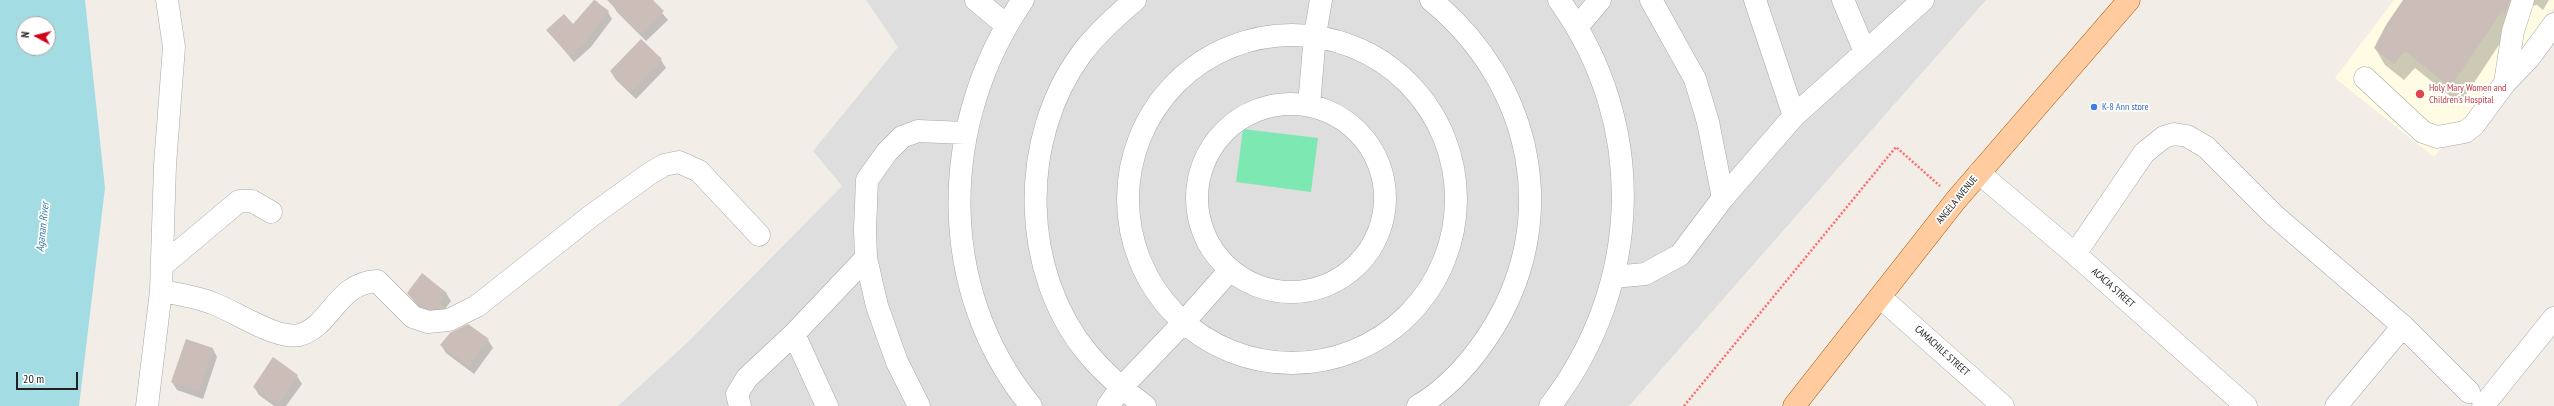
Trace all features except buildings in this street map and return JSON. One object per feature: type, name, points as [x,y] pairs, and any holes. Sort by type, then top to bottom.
[{"type":"main road","name":"ANGELA AVENUE","points":[[1794,406],[1956,200],[2129,0]]},
{"type":"street","points":[[147,406],[161,291],[165,165],[174,47],[166,0]]},
{"type":"street","points":[[976,0],[1006,25]]},
{"type":"street","points":[[1022,402],[994,348],[976,304],[962,243],[959,188],[965,133],[979,82],[1006,25],[1023,0]]},
{"type":"street","points":[[1135,0],[1112,19],[1082,54],[1058,93],[1043,137],[1036,182],[1037,228],[1049,280],[1064,316],[1089,355],[1121,388],[1145,406]]},
{"type":"street","points":[[1310,105],[1315,35],[1321,0]]},
{"type":"street","points":[[1418,406],[1454,379],[1478,351],[1498,321],[1514,287],[1522,259],[1529,216],[1529,179],[1524,143],[1513,108],[1497,75],[1477,44],[1452,17],[1431,0]]},
{"type":"street","points":[[1550,406],[1567,384],[1589,347],[1605,307],[1613,277],[1623,223],[1624,181],[1619,139],[1609,98],[1594,58],[1578,26],[1559,0]]},
{"type":"street","points":[[1578,26],[1600,0]]},
{"type":"street","points":[[1651,0],[1695,78],[1708,122],[1723,198]]},
{"type":"street","points":[[1755,0],[1794,116]]},
{"type":"street","points":[[1844,0],[1865,52]]},
{"type":"street","points":[[1613,277],[1645,274],[1680,255],[1723,198],[1794,116],[1923,0]]},
{"type":"street","points":[[2505,83],[2513,31],[2523,0]]},
{"type":"street","points":[[2365,78],[2423,132],[2437,137],[2465,132],[2469,129],[2505,83],[2529,58],[2554,24]]},
{"type":"street","points":[[1274,34],[1315,35],[1345,42],[1373,55],[1404,78],[1420,95],[1437,121],[1449,150],[1454,172],[1456,211],[1451,242],[1440,271],[1423,298],[1403,321],[1378,340],[1350,354],[1320,362],[1290,364],[1259,361],[1229,352],[1202,338],[1183,323],[1152,286],[1135,248],[1127,207],[1130,166],[1144,126],[1166,92],[1197,63],[1234,44],[1274,34]]},
{"type":"street","points":[[1286,103],[1310,105],[1332,113],[1351,125],[1367,143],[1378,163],[1384,186],[1384,209],[1378,232],[1367,252],[1351,270],[1332,282],[1310,290],[1287,292],[1264,288],[1243,279],[1230,270],[1210,245],[1200,223],[1197,199],[1199,182],[1208,153],[1222,133],[1246,115],[1262,108],[1286,103]]},
{"type":"street","points":[[919,406],[895,355],[877,306],[866,258],[865,228],[867,180],[887,152],[902,137],[918,131],[965,133]]},
{"type":"street","points":[[2075,254],[2144,153],[2164,138],[2174,134],[2188,136],[2206,147],[2275,216],[2403,326],[2476,399],[2554,318]]},
{"type":"street","points":[[161,291],[211,302],[282,335],[300,335],[312,328],[353,287],[363,282],[377,282],[413,317],[428,322],[448,320],[477,306],[591,216],[649,174],[664,165],[679,162],[699,171],[759,235]]},
{"type":"street","name":"ACACIA STREET","points":[[1979,173],[2075,254],[2246,406]]},
{"type":"street","points":[[162,265],[239,202],[252,201],[271,212]]},
{"type":"street","points":[[740,406],[737,394],[747,378],[794,334],[866,258]]},
{"type":"street","points":[[1108,406],[1121,388],[1183,323],[1230,270]]},
{"type":"street","name":"CAMACHILE STREET","points":[[1880,297],[2003,406]]},
{"type":"street","points":[[2336,406],[2403,326]]},
{"type":"street","points":[[794,334],[827,406]]},
{"type":"path","points":[[1684,406],[1896,147],[1956,200]]},
{"type":"shaded area","points":[[866,0],[1986,0],[1629,406],[618,406],[688,342],[842,186],[813,151],[898,47]]},
{"type":"shaded area","name":"Holy Mary Women and Children's Hospital","points":[[2394,0],[2554,0],[2554,8],[2434,157],[2335,78]]},
{"type":"green space","points":[[1243,129],[1318,138],[1311,192],[1236,182]]},
{"type":"water","name":"Aganan River","points":[[0,0],[85,0],[105,188],[79,406],[0,406]]},
{"type":"place","name":"Holy Mary Women and Children's Hospital","points":[[2420,94]]},
{"type":"place","name":"K-8 Ann store","points":[[2094,107]]}]
